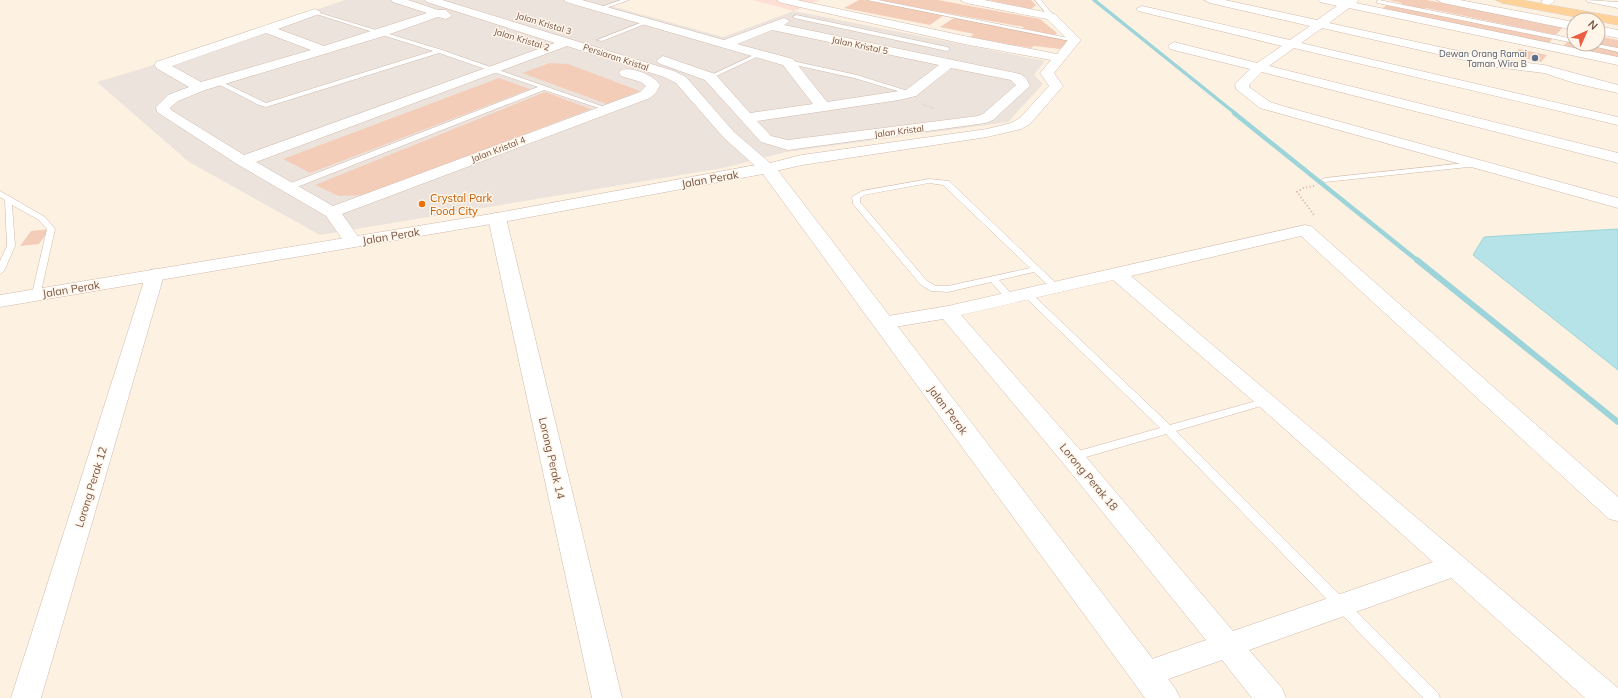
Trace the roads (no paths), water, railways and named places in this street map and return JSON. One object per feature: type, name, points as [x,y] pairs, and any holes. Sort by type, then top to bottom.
[{"type":"main road","points":[[1502,0],[1618,21]]},
{"type":"main road","points":[[1544,1],[1618,15]]},
{"type":"street","name":"Jalan Kristal 2","points":[[397,0],[646,79]]},
{"type":"street","name":"Persiaran Kristal","points":[[431,0],[669,74],[681,80],[728,134],[767,168]]},
{"type":"street","points":[[570,0],[788,62],[823,107]]},
{"type":"street","points":[[782,0],[964,40],[1059,58],[1075,40],[1051,16],[966,0]]},
{"type":"street","points":[[724,44],[796,17],[828,0]]},
{"type":"street","points":[[1210,0],[1495,63],[1544,69],[1562,73],[1579,80],[1618,89]]},
{"type":"street","points":[[1324,0],[1349,2],[1564,33]]},
{"type":"street","points":[[1442,0],[1564,33],[1618,61]]},
{"type":"street","points":[[1592,0],[1618,5]]},
{"type":"street","points":[[353,242],[332,212],[243,161],[164,112],[163,107],[173,98],[200,87],[380,33],[472,1]]},
{"type":"street","name":"Jalan Kristal 3","points":[[472,1],[600,40],[708,76]]},
{"type":"street","points":[[1349,2],[1260,67],[1242,84],[1244,89],[1266,105],[1618,203]]},
{"type":"street","points":[[1142,9],[1618,121]]},
{"type":"street","points":[[200,87],[161,65],[315,12]]},
{"type":"street","name":"Jalan Kristal 5","points":[[771,26],[930,59],[948,56]]},
{"type":"street","points":[[267,29],[324,50]]},
{"type":"street","points":[[1606,32],[1618,34]]},
{"type":"street","points":[[746,118],[905,94],[964,40]]},
{"type":"street","points":[[243,161],[568,42]]},
{"type":"street","points":[[1174,46],[1618,158]]},
{"type":"street","name":"Jalan Kristal","points":[[767,168],[979,125],[1023,86],[1021,81],[1015,77],[948,56]]},
{"type":"street","name":"Jalan Kristal","points":[[708,76],[766,139],[788,145],[979,125],[1016,126],[1026,121],[1056,86],[1047,75],[1059,58]]},
{"type":"street","points":[[681,80],[708,76]]},
{"type":"street","name":"Jalan Kristal 4","points":[[332,212],[645,95],[651,90],[653,85],[646,79]]},
{"type":"street","name":"Jalan Perak","points":[[0,301],[497,218],[767,168],[1155,686]]},
{"type":"street","name":"Lorong Perak 14","points":[[497,218],[607,698]]},
{"type":"street","points":[[882,323],[948,312],[1305,230],[1618,512]]},
{"type":"street","points":[[1118,274],[1267,401],[1607,698]]},
{"type":"street","name":"Lorong Perak 12","points":[[26,698],[155,275]]},
{"type":"street","name":"Lorong Perak 18","points":[[948,312],[1072,457],[1272,698]]},
{"type":"street","points":[[1155,686],[1227,644],[1343,606],[1455,565]]},
{"type":"lane","points":[[600,8],[626,0]]},
{"type":"lane","points":[[870,0],[1075,40]]},
{"type":"lane","points":[[1038,0],[1051,16]]},
{"type":"lane","points":[[1379,2],[1564,33]]},
{"type":"lane","points":[[315,12],[495,69],[607,109]]},
{"type":"lane","points":[[796,17],[948,56]]},
{"type":"lane","points":[[600,40],[648,22]]},
{"type":"lane","points":[[1606,48],[1618,50]]},
{"type":"lane","points":[[218,82],[261,104],[266,105],[440,51]]},
{"type":"lane","points":[[708,76],[760,54]]},
{"type":"lane","points":[[788,62],[855,76],[905,94]]},
{"type":"lane","points":[[289,186],[545,87]]},
{"type":"lane","points":[[1325,180],[1475,164]]},
{"type":"lane","points":[[1036,269],[948,289],[934,289],[924,283],[856,202],[856,197],[862,193],[929,181],[946,183],[1056,288]]},
{"type":"lane","points":[[0,194],[8,201],[42,218],[48,223],[51,229],[37,294]]},
{"type":"lane","points":[[0,272],[11,246],[8,201]]},
{"type":"lane","points":[[0,247],[11,246]]},
{"type":"lane","points":[[993,280],[1018,296],[1168,429],[1433,698]]},
{"type":"lane","points":[[1072,457],[1267,401]]},
{"type":"water","points":[[1618,229],[1618,370],[1473,255],[1484,237]]},
{"type":"waterway","points":[[1094,0],[1236,114]]},
{"type":"waterway","points":[[1234,113],[1418,261]]},
{"type":"waterway","points":[[1417,260],[1618,422]]},
{"type":"place","name":"Dewan Orang Ramai Taman Wira B","points":[[1535,58]]},
{"type":"place","name":"Crystal Park Food City","points":[[422,204]]}]
